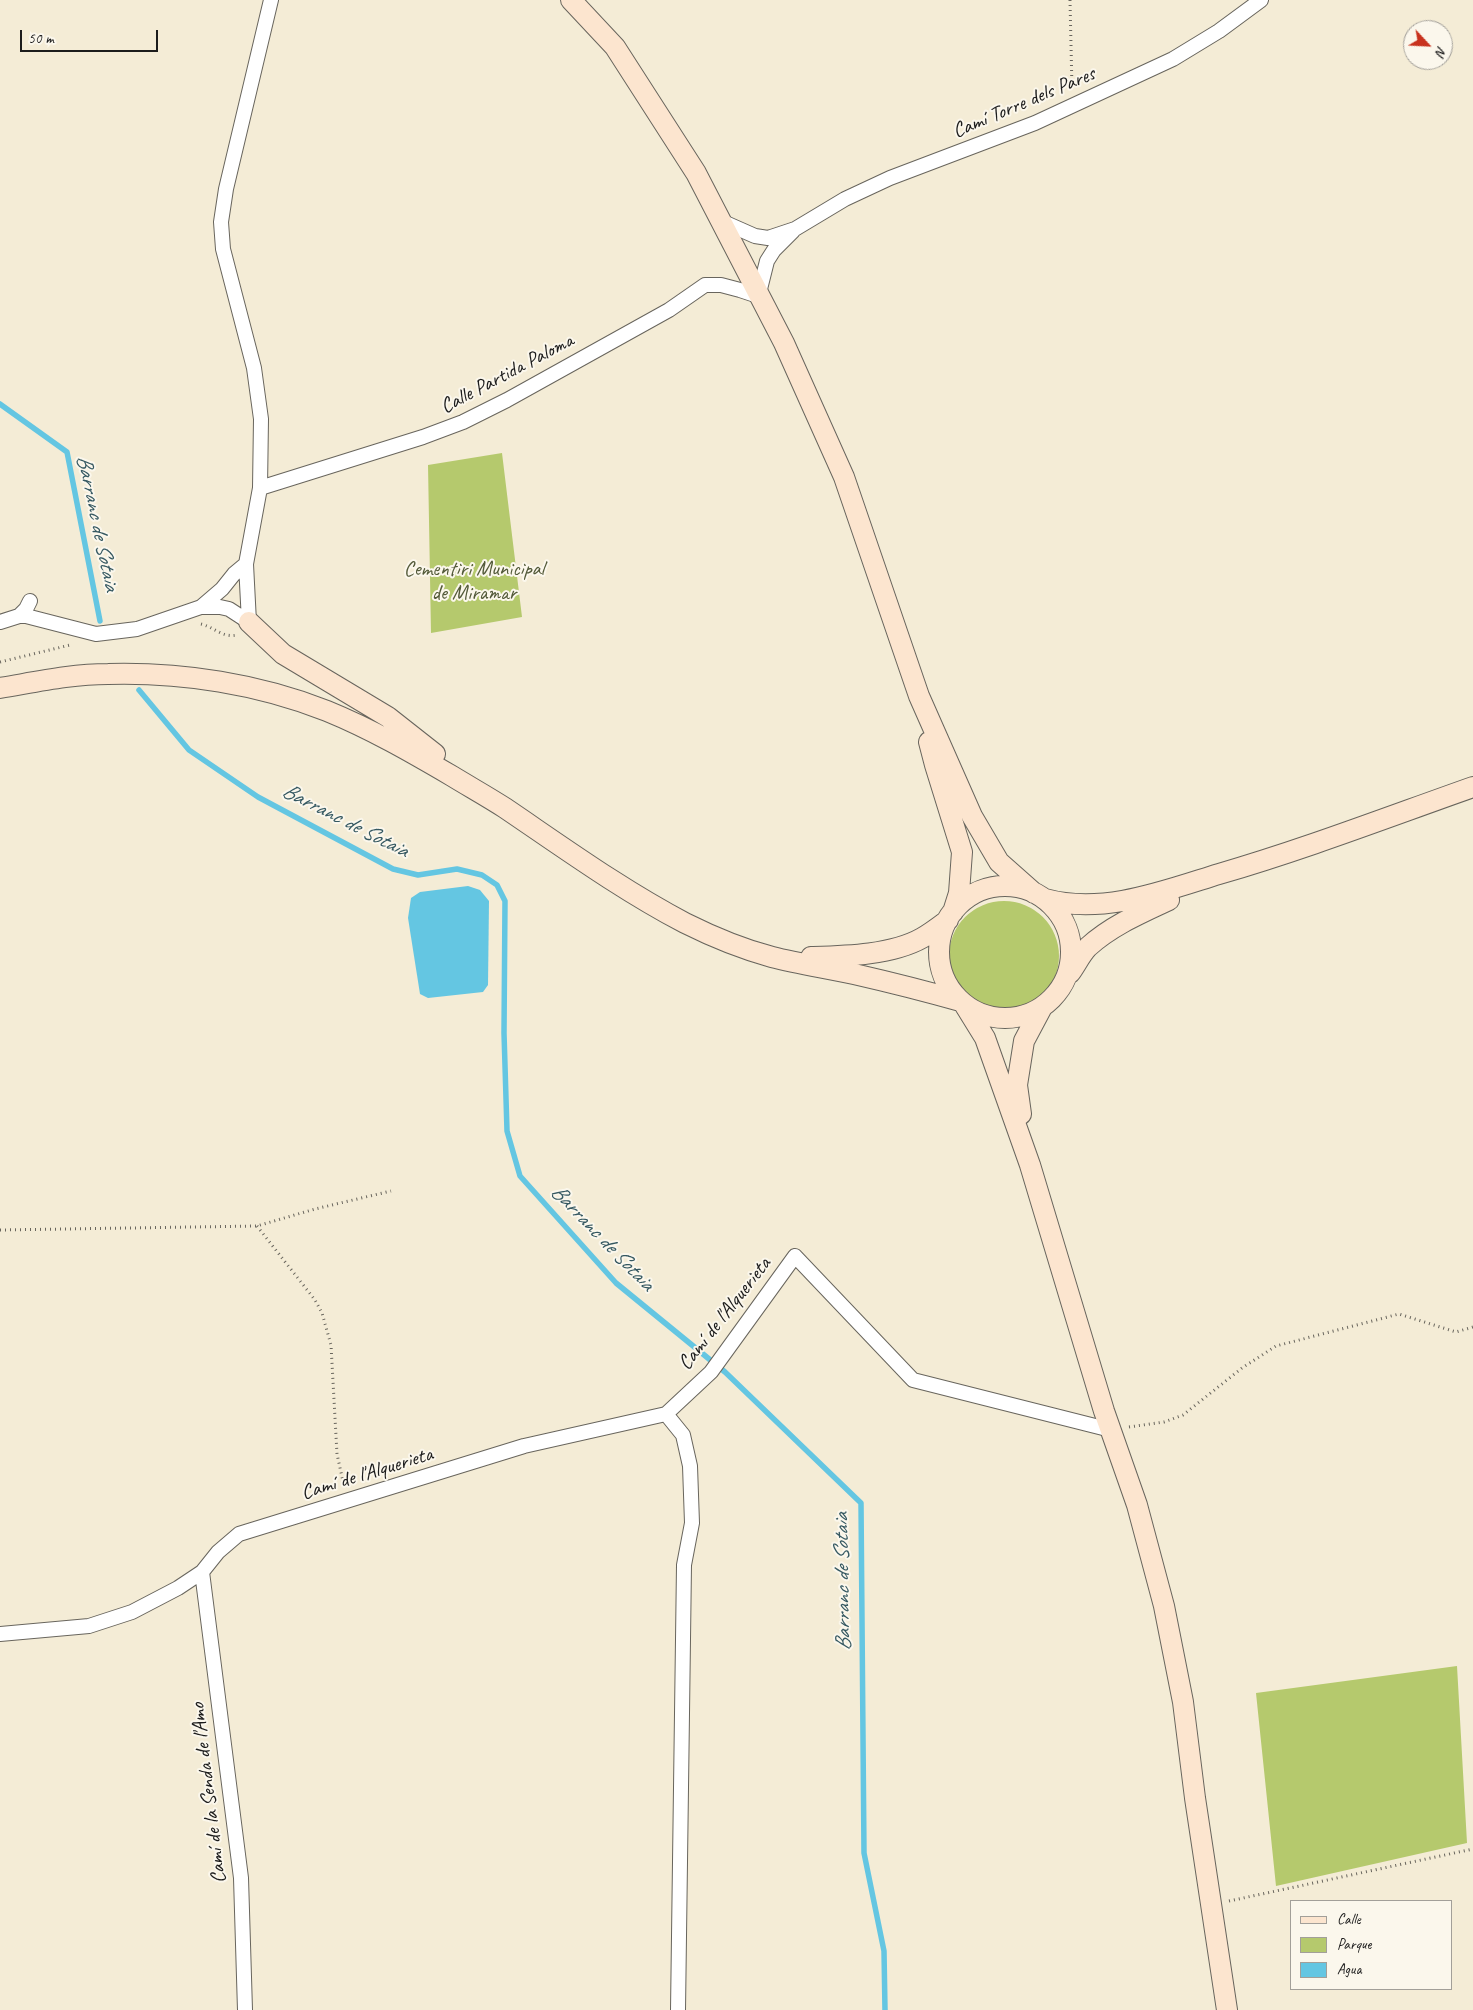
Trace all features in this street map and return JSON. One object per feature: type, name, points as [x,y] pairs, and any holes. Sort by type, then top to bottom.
[{"type":"main road","points":[[571,0],[615,47],[696,173],[784,343],[844,477],[919,696],[972,816],[999,862],[1056,909],[1070,935],[1071,958],[1068,973],[1060,990],[1041,1009],[1024,1041],[1017,1085],[1030,1165]]},
{"type":"main road","points":[[249,622],[282,654],[373,707],[395,722],[436,755],[458,780]]},
{"type":"main road","points":[[0,688],[69,677],[108,674],[180,677],[233,684],[260,690],[327,711],[382,736],[504,807],[556,844],[626,889],[686,923],[727,942],[772,957],[854,974],[962,1002],[985,1016],[1014,1018],[1041,1009]]},
{"type":"main road","points":[[919,696],[935,765],[962,852],[959,893],[943,930],[939,956],[945,981],[962,1002],[985,1038],[1030,1165],[1111,1430],[1137,1505],[1164,1606],[1182,1702],[1227,2010]]},
{"type":"main road","points":[[772,957],[842,956],[881,952],[922,939],[972,895],[1001,886],[1025,889],[1040,896],[1070,905],[1144,897],[1256,863],[1473,787]]},
{"type":"main road","points":[[1064,981],[1087,948],[1111,929],[1143,912],[1256,863]]},
{"type":"street","points":[[249,622],[246,564],[260,488],[261,419],[250,349],[223,249],[222,222],[228,179],[271,0]]},
{"type":"street","name":"Camí Torre dels Pares","points":[[721,221],[755,236],[768,238],[795,229],[845,199],[890,178],[1035,123],[1173,59],[1219,31],[1261,0]]},
{"type":"street","name":"Camí Torre dels Pares","points":[[760,295],[767,261],[774,250],[795,229]]},
{"type":"street","name":"Calle Partida Paloma","points":[[260,488],[423,437],[470,419],[668,310],[705,285],[721,286],[760,295]]},
{"type":"street","points":[[201,607],[222,590],[234,574],[246,564]]},
{"type":"street","points":[[19,616],[26,609],[30,601]]},
{"type":"street","points":[[0,622],[19,616],[26,616],[96,634],[113,633],[137,629],[201,607],[220,607],[229,609],[249,622]]},
{"type":"street","name":"Camí de l'Alquerieta","points":[[0,1634],[89,1626],[104,1622],[152,1602],[202,1572],[218,1552],[239,1534],[524,1446],[666,1414],[711,1372],[795,1256],[913,1380],[1111,1430]]},
{"type":"street","points":[[666,1414],[683,1435],[690,1466],[692,1523],[684,1565],[678,2010]]},
{"type":"street","name":"Camí de la Senda de l'Amo","points":[[202,1572],[241,1878],[245,2010]]},
{"type":"path","points":[[1070,0],[1073,106]]},
{"type":"path","points":[[0,1230],[256,1226],[391,1191]]},
{"type":"path","points":[[256,1226],[315,1300],[327,1328],[331,1345],[337,1454],[348,1501]]},
{"type":"path","points":[[1111,1430],[1164,1422],[1183,1415],[1242,1368],[1276,1346],[1399,1314],[1456,1332],[1473,1327]]},
{"type":"path","points":[[1211,1905],[1473,1849]]},
{"type":"green space","name":"Cementiri Municipal de Miramar","points":[[502,453],[522,617],[431,633],[428,465]]},
{"type":"green space","points":[[1004,901],[1025,905],[1043,917],[1055,935],[1059,956],[1055,977],[1043,995],[1025,1007],[1004,1011],[983,1007],[965,995],[953,977],[949,956],[953,935],[965,917],[983,905]]},
{"type":"green space","points":[[1457,1666],[1467,1843],[1276,1886],[1256,1693]]},
{"type":"water","points":[[468,886],[480,890],[489,901],[488,985],[483,992],[428,998],[420,994],[408,918],[411,898],[420,892]]},
{"type":"waterway","name":"Barranc de Sotaia","points":[[0,404],[67,452],[100,621]]},
{"type":"waterway","name":"Barranc de Sotaia","points":[[139,690],[189,750],[258,797],[393,869],[418,875],[457,869],[482,875],[497,885],[505,901],[504,1033],[507,1131],[520,1176],[616,1283],[725,1372],[861,1503],[864,1853],[884,1951],[885,2010]]}]
